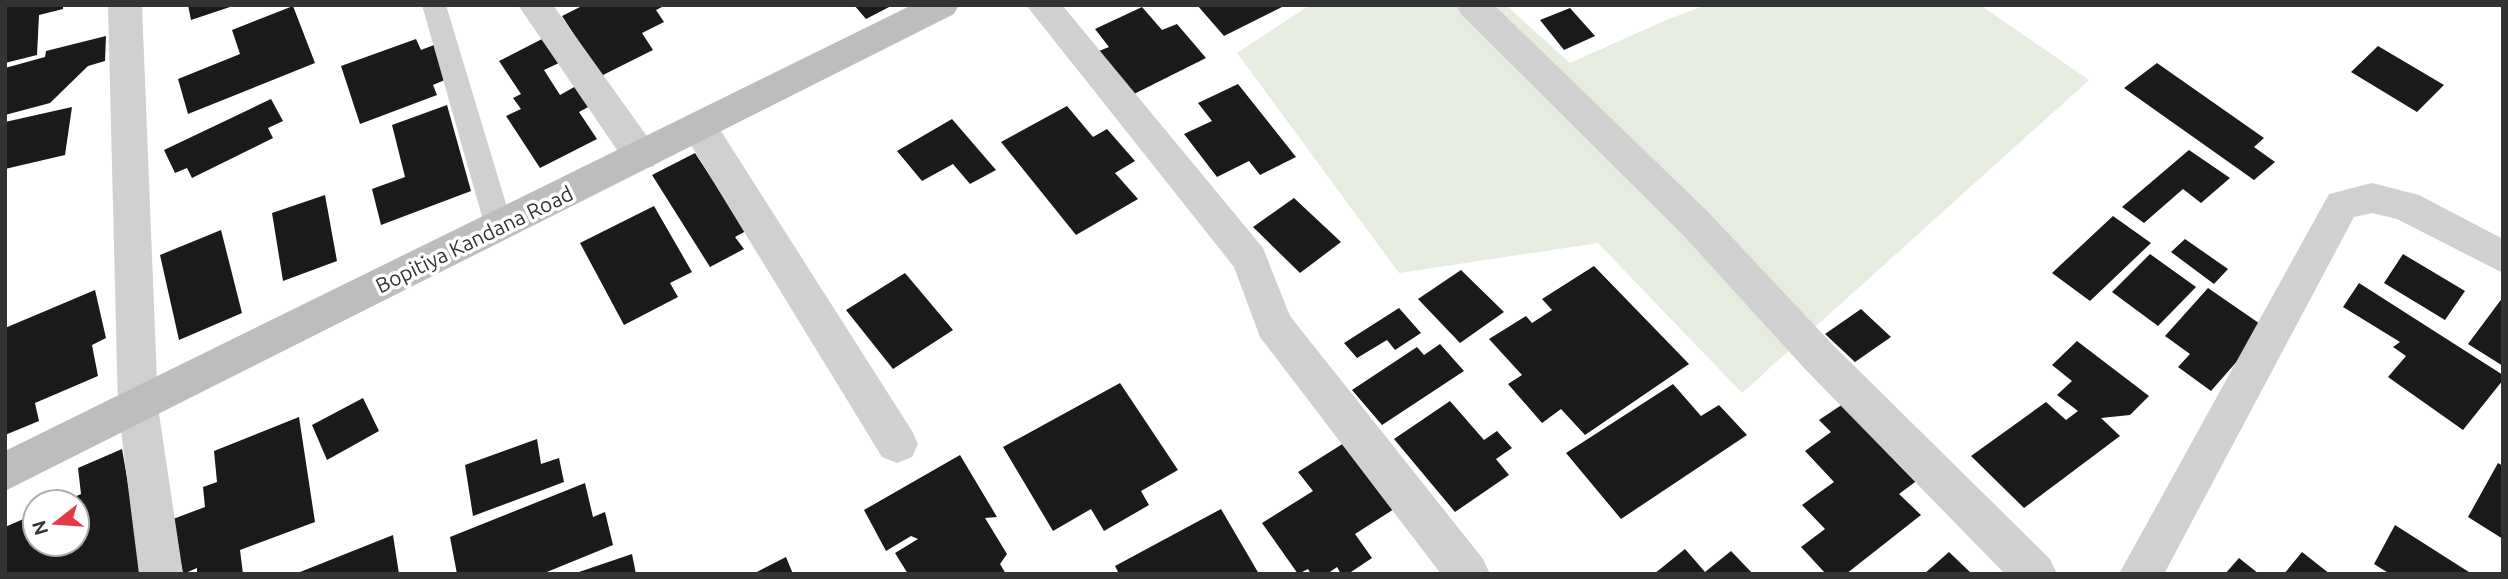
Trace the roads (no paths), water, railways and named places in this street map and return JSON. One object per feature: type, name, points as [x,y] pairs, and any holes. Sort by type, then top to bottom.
[{"type":"main road","name":"Bopitiya Kandana Road","points":[[5,472],[942,5]]},
{"type":"street","points":[[125,5],[138,407],[161,574]]},
{"type":"street","points":[[535,5],[641,156]]},
{"type":"street","points":[[1043,5],[1250,259],[1273,324],[1468,574]]},
{"type":"street","points":[[1473,5],[1696,224],[1819,357],[2035,574]]},
{"type":"street","points":[[699,127],[897,444]]},
{"type":"street","points":[[2141,574],[2342,205],[2372,198],[2406,206],[2503,257]]},
{"type":"lane","points":[[435,5],[499,227]]}]
